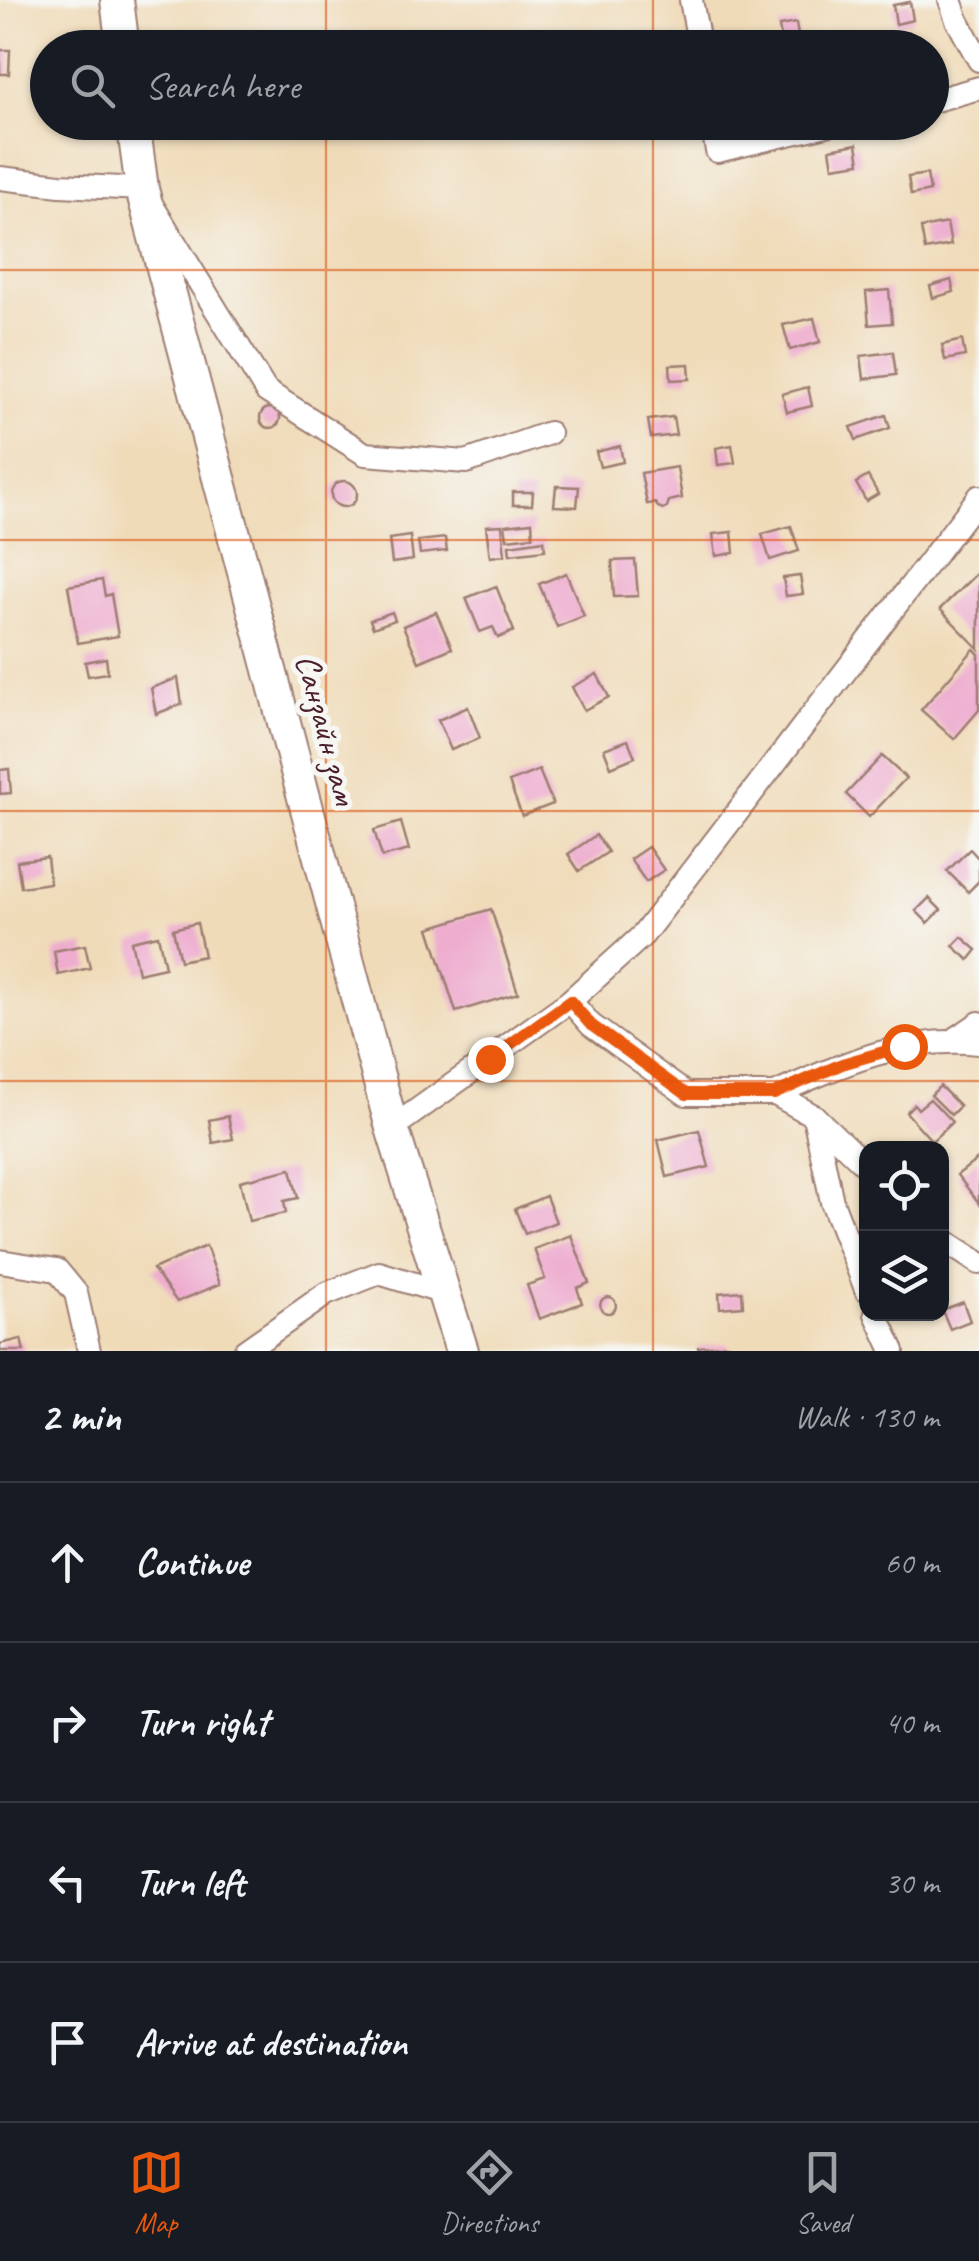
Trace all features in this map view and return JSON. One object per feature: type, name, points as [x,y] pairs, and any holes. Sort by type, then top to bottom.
[{"type":"main road","points":[[116,0],[120,30]]},
{"type":"main road","name":"Санзайн зам","points":[[135,140],[142,190],[392,1128],[462,1351]]},
{"type":"street","points":[[692,0],[697,30]]},
{"type":"street","points":[[950,0],[979,60]]},
{"type":"street","points":[[949,96],[979,88]]},
{"type":"street","points":[[715,140],[717,151],[763,140]]},
{"type":"street","points":[[0,178],[142,190],[266,391],[365,454],[466,462],[548,433]]},
{"type":"street","points":[[392,1128],[570,1001],[643,935],[979,496]]},
{"type":"street","points":[[570,1001],[591,1025],[686,1094],[774,1094],[842,1064],[904,1046],[954,1040],[979,1043]]},
{"type":"street","points":[[954,1040],[979,1024]]},
{"type":"street","points":[[774,1094],[814,1116],[859,1159]]},
{"type":"street","points":[[814,1116],[832,1202],[859,1271]]},
{"type":"street","points":[[949,1244],[979,1263]]},
{"type":"street","points":[[0,1261],[57,1270],[76,1294],[89,1351]]},
{"type":"street","points":[[245,1351],[326,1294],[379,1273],[444,1292]]},
{"type":"street","points":[[879,1321],[893,1351]]},
{"type":"building","points":[[910,2],[913,20],[896,24],[893,5]]},
{"type":"building","points":[[796,23],[797,30],[780,30],[779,26]]},
{"type":"building","points":[[0,50],[10,50],[9,74],[0,74]]},
{"type":"building","points":[[857,144],[860,163],[833,167],[830,149]]},
{"type":"building","points":[[927,174],[930,191],[911,195],[908,177]]},
{"type":"building","points":[[947,223],[951,245],[925,250],[921,228]]},
{"type":"building","points":[[951,280],[954,292],[933,298],[930,286]]},
{"type":"building","points":[[889,290],[892,323],[869,325],[866,292]]},
{"type":"building","points":[[814,318],[820,342],[790,350],[783,325]]},
{"type":"building","points":[[962,340],[965,356],[945,360],[942,345]]},
{"type":"building","points":[[893,352],[896,375],[864,379],[861,356]]},
{"type":"building","points":[[689,364],[690,379],[671,380],[670,365]]},
{"type":"building","points":[[808,387],[812,406],[787,412],[782,394]]},
{"type":"building","points":[[270,408],[280,418],[270,428],[260,418]]},
{"type":"building","points":[[886,415],[890,428],[856,440],[851,427]]},
{"type":"building","points":[[673,417],[676,435],[651,438],[648,420]]},
{"type":"building","points":[[732,445],[735,463],[718,465],[716,448]]},
{"type":"building","points":[[620,446],[623,462],[600,467],[596,452]]},
{"type":"building","points":[[677,467],[682,498],[669,501],[663,509],[655,503],[647,504],[641,473]]},
{"type":"building","points":[[868,476],[878,494],[866,501],[856,483]]},
{"type":"building","points":[[344,481],[353,485],[357,494],[353,503],[344,507],[335,503],[331,494],[335,485]]},
{"type":"building","points":[[556,486],[579,487],[577,507],[554,506]]},
{"type":"building","points":[[513,492],[533,492],[532,505],[513,505]]},
{"type":"building","points":[[532,522],[533,536],[507,539],[505,525]]},
{"type":"building","points":[[502,525],[505,555],[490,557],[486,526]]},
{"type":"building","points":[[791,526],[799,551],[770,560],[762,534]]},
{"type":"building","points":[[732,532],[734,553],[716,556],[713,534]]},
{"type":"building","points":[[410,536],[413,560],[392,563],[389,539]]},
{"type":"building","points":[[445,538],[447,551],[420,554],[418,541]]},
{"type":"building","points":[[544,540],[545,550],[510,554],[509,545]]},
{"type":"building","points":[[635,560],[638,596],[614,597],[612,561]]},
{"type":"building","points":[[979,571],[979,649],[940,609]]},
{"type":"building","points":[[566,573],[584,616],[557,627],[539,584]]},
{"type":"building","points":[[800,576],[803,594],[786,596],[783,578]]},
{"type":"building","points":[[102,580],[105,596],[111,594],[118,636],[78,643],[68,586]]},
{"type":"building","points":[[496,586],[514,631],[498,638],[493,627],[480,632],[466,598]]},
{"type":"building","points":[[392,612],[395,620],[373,628],[370,620]]},
{"type":"building","points":[[436,612],[452,648],[419,662],[403,626]]},
{"type":"building","points":[[974,649],[979,654],[979,710],[954,739],[921,710]]},
{"type":"building","points":[[106,658],[108,673],[88,676],[85,662]]},
{"type":"building","points":[[597,674],[609,697],[584,710],[572,687]]},
{"type":"building","points":[[178,678],[182,704],[156,714],[151,688]]},
{"type":"building","points":[[468,707],[480,738],[451,750],[438,720]]},
{"type":"building","points":[[628,740],[635,757],[611,767],[604,749]]},
{"type":"building","points":[[882,756],[906,778],[869,817],[846,794]]},
{"type":"building","points":[[9,769],[11,793],[0,794],[0,770]]},
{"type":"building","points":[[539,770],[553,804],[522,816],[509,782]]},
{"type":"building","points":[[401,822],[409,850],[382,857],[374,830]]},
{"type":"building","points":[[596,835],[608,852],[579,871],[568,854]]},
{"type":"building","points":[[648,847],[664,870],[646,882],[630,859]]},
{"type":"building","points":[[970,849],[979,859],[979,881],[968,892],[947,871]]},
{"type":"building","points":[[47,857],[50,883],[21,887],[17,861]]},
{"type":"building","points":[[929,898],[941,910],[928,923],[916,911]]},
{"type":"building","points":[[491,909],[518,993],[456,1012],[429,928]]},
{"type":"building","points":[[197,923],[204,956],[180,961],[173,929]]},
{"type":"building","points":[[158,935],[165,967],[138,973],[131,941]]},
{"type":"building","points":[[962,937],[977,950],[969,960],[953,946]]},
{"type":"building","points":[[85,945],[90,968],[58,975],[54,951]]},
{"type":"building","points":[[940,1086],[960,1106],[951,1115],[931,1095]]},
{"type":"building","points":[[930,1099],[952,1122],[932,1141],[906,1112],[914,1104],[918,1109]]},
{"type":"building","points":[[228,1116],[233,1139],[213,1143],[209,1120]]},
{"type":"building","points":[[699,1130],[709,1167],[667,1177],[658,1140]]},
{"type":"building","points":[[979,1158],[979,1203],[957,1175]]},
{"type":"building","points":[[291,1169],[298,1198],[284,1201],[286,1213],[249,1221],[240,1181]]},
{"type":"building","points":[[546,1196],[556,1222],[525,1234],[515,1209]]},
{"type":"building","points":[[571,1235],[589,1283],[577,1288],[582,1303],[539,1319],[527,1285],[545,1279],[534,1249]]},
{"type":"building","points":[[206,1246],[220,1284],[177,1302],[153,1269]]},
{"type":"building","points":[[742,1291],[743,1306],[720,1308],[719,1293]]},
{"type":"building","points":[[608,1297],[616,1305],[608,1313],[600,1305]]},
{"type":"building","points":[[963,1302],[970,1321],[950,1329],[949,1307]]},
{"type":"building","points":[[21,1339],[24,1351],[0,1351],[0,1344]]},
{"type":"building","points":[[728,1344],[729,1351],[699,1351],[698,1347]]},
{"type":"route","points":[[490,1059],[570,1001],[591,1025],[686,1094],[774,1094],[842,1064],[904,1046]]}]
